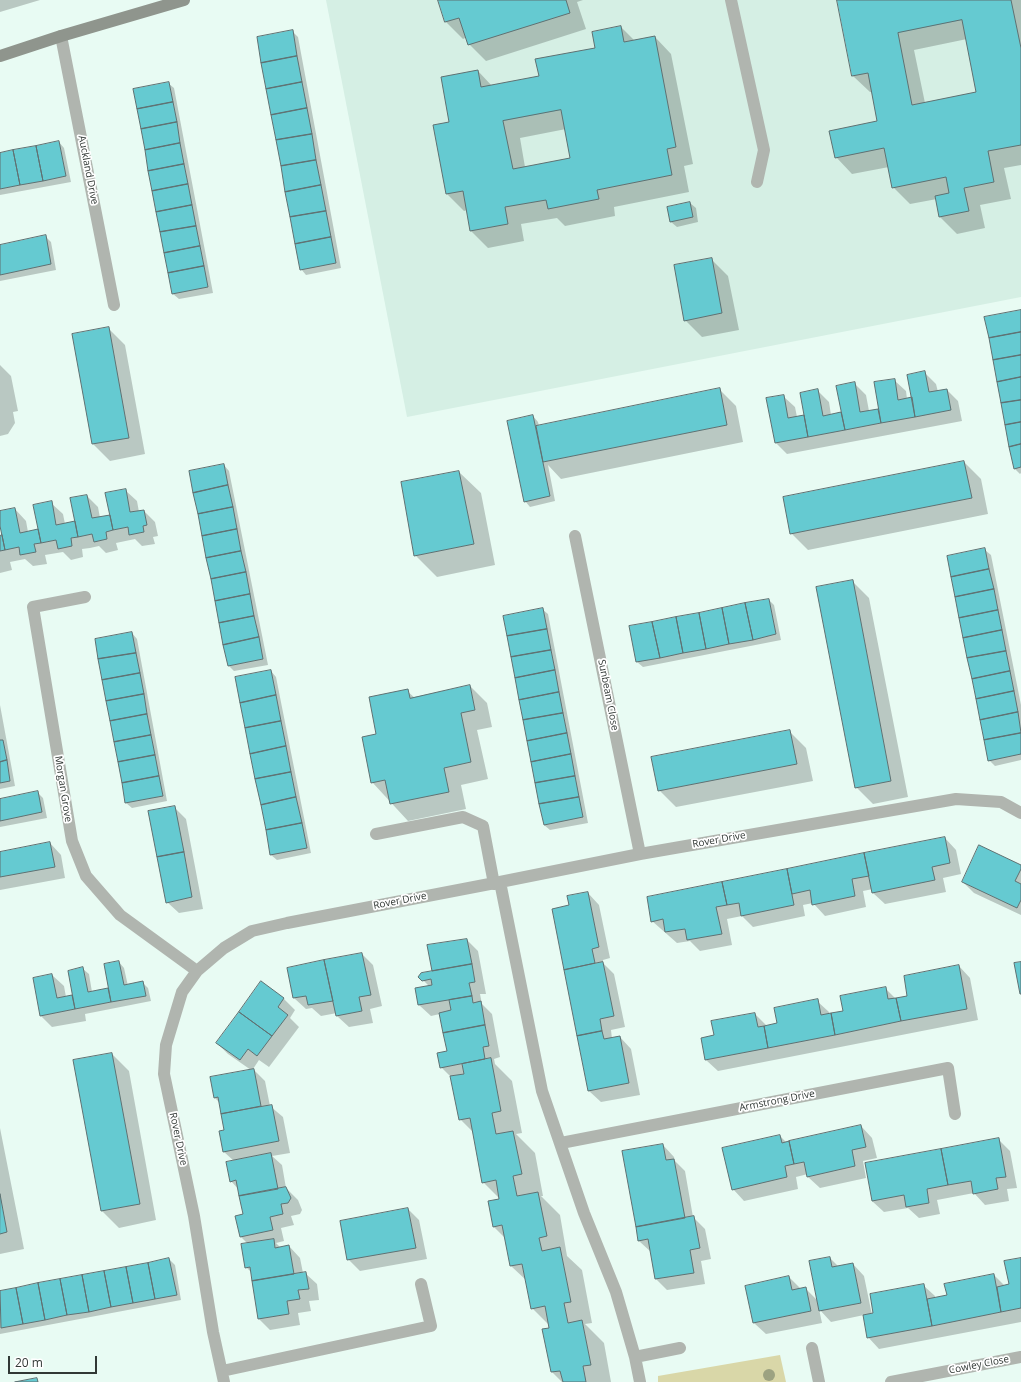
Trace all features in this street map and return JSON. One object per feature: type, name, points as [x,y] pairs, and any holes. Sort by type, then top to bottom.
[{"type":"street","points":[[0,56],[61,36],[184,0]]},
{"type":"street","points":[[731,0],[764,150],[757,182]]},
{"type":"street","name":"Auckland Drive","points":[[61,36],[114,304]]},
{"type":"street","name":"Sunbeam Close","points":[[576,536],[640,854]]},
{"type":"street","name":"Morgan Grove","points":[[85,597],[33,607],[72,841],[86,876],[120,915],[197,971]]},
{"type":"street","name":"Rover Drive","points":[[421,1284],[431,1326],[223,1377],[213,1332],[194,1216],[164,1074],[166,1045],[182,992],[197,971],[224,948],[252,931],[287,923],[640,854],[956,799],[1001,802],[1021,813]]},
{"type":"street","points":[[376,834],[463,817],[483,826],[497,883],[542,1091],[561,1143],[569,1172],[616,1292],[635,1357],[640,1382]]},
{"type":"street","name":"Armstrong Drive","points":[[561,1143],[948,1068],[955,1114]]},
{"type":"street","points":[[635,1357],[680,1348]]},
{"type":"street","points":[[812,1348],[819,1382]]},
{"type":"street","name":"Cowley Close","points":[[890,1382],[1021,1357]]},
{"type":"shaded area","points":[[326,0],[1021,0],[1021,297],[407,417]]},
{"type":"shaded area","points":[[780,1355],[786,1382],[658,1382],[658,1376]]},
{"type":"building","points":[[438,0],[566,0],[570,13],[468,45],[459,18],[445,22]]},
{"type":"building","points":[[837,0],[1011,0],[1021,48],[1021,145],[988,151],[994,182],[964,188],[969,211],[939,217],[935,196],[949,193],[946,177],[892,188],[884,148],[835,158],[829,131],[877,121],[868,73],[852,76]],"holes":[[[962,20],[976,92],[912,105],[898,33]]]},
{"type":"building","points":[[621,26],[624,42],[655,36],[676,147],[667,149],[672,175],[597,190],[599,199],[548,209],[546,200],[505,207],[508,224],[470,231],[463,191],[446,194],[433,125],[449,122],[441,77],[478,70],[481,87],[539,76],[535,59],[595,48],[592,32]],"holes":[[[561,110],[570,158],[513,169],[503,121]]]},
{"type":"building","points":[[293,30],[297,56],[261,63],[257,37]]},
{"type":"building","points":[[297,56],[302,82],[266,89],[261,63]]},
{"type":"building","points":[[169,82],[173,102],[137,109],[133,89]]},
{"type":"building","points":[[302,82],[307,108],[271,115],[266,89]]},
{"type":"building","points":[[173,102],[177,122],[141,129],[137,109]]},
{"type":"building","points":[[307,108],[312,134],[276,140],[271,115]]},
{"type":"building","points":[[177,122],[180,143],[145,150],[141,129]]},
{"type":"building","points":[[312,134],[316,160],[281,166],[276,140]]},
{"type":"building","points":[[59,141],[66,176],[43,181],[36,146]]},
{"type":"building","points":[[180,143],[184,164],[148,171],[145,150]]},
{"type":"building","points":[[36,146],[43,181],[20,185],[13,150]]},
{"type":"building","points":[[13,150],[20,185],[0,189],[0,153]]},
{"type":"building","points":[[316,160],[321,185],[285,192],[281,166]]},
{"type":"building","points":[[184,164],[188,184],[152,191],[148,171]]},
{"type":"building","points":[[188,184],[192,205],[156,212],[152,191]]},
{"type":"building","points":[[321,185],[326,211],[290,217],[285,192]]},
{"type":"building","points":[[690,202],[693,217],[670,222],[667,207]]},
{"type":"building","points":[[192,205],[196,226],[160,232],[156,212]]},
{"type":"building","points":[[326,211],[331,237],[295,244],[290,217]]},
{"type":"building","points":[[196,226],[200,246],[164,253],[160,232]]},
{"type":"building","points":[[46,235],[51,264],[0,275],[0,245]]},
{"type":"building","points":[[331,237],[336,263],[300,270],[295,244]]},
{"type":"building","points":[[200,246],[204,266],[168,273],[164,253]]},
{"type":"building","points":[[712,258],[722,313],[684,321],[674,265]]},
{"type":"building","points":[[204,266],[208,287],[172,294],[168,273]]},
{"type":"building","points":[[1021,310],[1021,332],[989,338],[984,317]]},
{"type":"building","points":[[109,327],[129,438],[92,444],[72,334]]},
{"type":"building","points":[[1021,332],[1021,355],[993,360],[989,338]]},
{"type":"building","points":[[1021,355],[1021,377],[997,382],[993,360]]},
{"type":"building","points":[[925,371],[929,392],[947,389],[951,410],[915,417],[907,375]]},
{"type":"building","points":[[1021,377],[1021,400],[1001,403],[997,382]]},
{"type":"building","points":[[895,379],[898,400],[912,397],[915,417],[881,423],[874,382]]},
{"type":"building","points":[[855,382],[860,412],[878,409],[881,423],[845,430],[836,386]]},
{"type":"building","points":[[720,388],[727,425],[543,462],[536,426]]},
{"type":"building","points":[[818,389],[823,416],[841,412],[845,430],[808,437],[800,393]]},
{"type":"building","points":[[784,395],[788,418],[804,415],[808,437],[775,443],[766,398]]},
{"type":"building","points":[[1021,400],[1021,422],[1005,425],[1001,403]]},
{"type":"building","points":[[533,415],[550,496],[524,502],[507,421]]},
{"type":"building","points":[[1021,422],[1021,444],[1009,447],[1005,425]]},
{"type":"building","points":[[1021,444],[1021,467],[1014,469],[1009,447]]},
{"type":"building","points":[[964,461],[972,498],[790,534],[783,497]]},
{"type":"building","points":[[224,464],[228,485],[193,493],[189,471]]},
{"type":"building","points":[[459,471],[474,544],[414,556],[401,482]]},
{"type":"building","points":[[228,485],[233,507],[198,514],[193,493]]},
{"type":"building","points":[[126,489],[130,512],[144,510],[147,525],[143,526],[144,532],[129,535],[128,527],[113,530],[105,493]]},
{"type":"building","points":[[87,495],[92,518],[110,515],[113,530],[106,532],[107,539],[94,542],[92,534],[78,537],[70,498]]},
{"type":"building","points":[[52,501],[56,525],[75,521],[78,537],[71,538],[72,546],[58,549],[56,540],[41,543],[33,505]]},
{"type":"building","points":[[233,507],[237,529],[202,536],[198,514]]},
{"type":"building","points":[[15,508],[20,533],[38,529],[41,543],[34,544],[36,552],[20,555],[19,547],[5,550],[0,526],[0,511]]},
{"type":"building","points":[[237,529],[241,551],[206,558],[202,536]]},
{"type":"building","points":[[2,535],[5,550],[0,551],[0,536]]},
{"type":"building","points":[[985,548],[989,569],[951,577],[947,556]]},
{"type":"building","points":[[241,551],[246,572],[211,579],[206,558]]},
{"type":"building","points":[[989,569],[994,589],[955,597],[951,577]]},
{"type":"building","points":[[246,572],[250,594],[215,601],[211,579]]},
{"type":"building","points":[[853,580],[891,781],[855,788],[816,587]]},
{"type":"building","points":[[994,589],[998,610],[959,618],[955,597]]},
{"type":"building","points":[[250,594],[254,616],[219,623],[215,601]]},
{"type":"building","points":[[769,599],[776,634],[753,640],[745,603]]},
{"type":"building","points":[[745,603],[753,640],[729,644],[722,608]]},
{"type":"building","points":[[543,608],[547,629],[507,636],[503,616]]},
{"type":"building","points":[[722,608],[729,644],[706,649],[699,613]]},
{"type":"building","points":[[998,610],[1002,630],[963,638],[959,618]]},
{"type":"building","points":[[699,613],[706,649],[683,653],[676,617]]},
{"type":"building","points":[[254,616],[259,637],[223,645],[219,623]]},
{"type":"building","points":[[676,617],[683,653],[660,658],[652,622]]},
{"type":"building","points":[[652,622],[660,658],[636,662],[629,626]]},
{"type":"building","points":[[547,629],[551,650],[511,657],[507,636]]},
{"type":"building","points":[[1002,630],[1006,651],[967,658],[963,638]]},
{"type":"building","points":[[132,632],[136,653],[98,659],[95,639]]},
{"type":"building","points":[[259,637],[263,659],[228,666],[223,645]]},
{"type":"building","points":[[551,650],[555,670],[515,678],[511,657]]},
{"type":"building","points":[[1006,651],[1010,671],[972,679],[967,658]]},
{"type":"building","points":[[136,653],[140,673],[102,680],[98,659]]},
{"type":"building","points":[[271,670],[276,695],[240,703],[235,677]]},
{"type":"building","points":[[555,670],[559,692],[519,700],[515,678]]},
{"type":"building","points":[[1010,671],[1014,691],[976,699],[972,679]]},
{"type":"building","points":[[140,673],[144,694],[106,701],[102,680]]},
{"type":"building","points":[[470,685],[475,710],[461,713],[471,762],[444,768],[449,792],[390,804],[385,780],[371,783],[362,737],[376,734],[369,697],[408,689],[410,698]]},
{"type":"building","points":[[1014,691],[1018,712],[980,720],[976,699]]},
{"type":"building","points":[[559,692],[563,713],[523,720],[519,700]]},
{"type":"building","points":[[144,694],[147,714],[110,721],[106,701]]},
{"type":"building","points":[[276,695],[281,721],[245,728],[240,703]]},
{"type":"building","points":[[1018,712],[1021,733],[984,740],[980,720]]},
{"type":"building","points":[[563,713],[567,733],[527,741],[523,720]]},
{"type":"building","points":[[147,714],[151,735],[114,742],[110,721]]},
{"type":"building","points":[[281,721],[286,746],[250,754],[245,728]]},
{"type":"building","points":[[790,730],[797,764],[658,791],[651,757]]},
{"type":"building","points":[[567,733],[571,754],[531,762],[527,741]]},
{"type":"building","points":[[1021,733],[1021,754],[988,761],[984,740]]},
{"type":"building","points":[[151,735],[155,755],[118,762],[114,742]]},
{"type":"building","points":[[0,740],[3,740],[7,760],[0,762]]},
{"type":"building","points":[[286,746],[291,772],[255,779],[250,754]]},
{"type":"building","points":[[571,754],[575,776],[535,783],[531,762]]},
{"type":"building","points":[[155,755],[159,776],[122,783],[118,762]]},
{"type":"building","points":[[7,760],[10,781],[0,783],[0,762]]},
{"type":"building","points":[[291,772],[296,797],[261,805],[255,779]]},
{"type":"building","points":[[159,776],[163,796],[125,803],[122,783]]},
{"type":"building","points":[[575,776],[579,797],[539,804],[535,783]]},
{"type":"building","points":[[38,791],[42,812],[0,821],[0,799]]},
{"type":"building","points":[[296,797],[302,823],[266,830],[261,805]]},
{"type":"building","points":[[579,797],[583,817],[544,825],[539,804]]},
{"type":"building","points":[[175,806],[184,852],[157,857],[148,811]]},
{"type":"building","points":[[302,823],[307,848],[270,855],[266,830]]},
{"type":"building","points":[[945,837],[950,863],[932,867],[935,880],[872,893],[864,853]]},
{"type":"building","points":[[50,842],[55,867],[0,877],[0,852]]},
{"type":"building","points":[[979,845],[1021,865],[1021,869],[1015,881],[1021,884],[1021,900],[1017,908],[962,882]]},
{"type":"building","points":[[184,852],[192,897],[166,903],[157,857]]},
{"type":"building","points":[[864,853],[869,876],[852,879],[855,896],[812,905],[810,890],[792,894],[787,869]]},
{"type":"building","points":[[787,869],[794,905],[741,916],[739,903],[727,905],[722,882]]},
{"type":"building","points":[[722,882],[727,905],[716,907],[722,934],[687,940],[685,929],[665,932],[663,919],[651,922],[647,897]]},
{"type":"building","points":[[588,892],[599,947],[592,949],[595,963],[564,970],[552,909],[569,905],[567,896]]},
{"type":"building","points":[[467,939],[472,964],[432,971],[427,945]]},
{"type":"building","points":[[362,953],[371,995],[359,997],[362,1011],[336,1016],[324,960]]},
{"type":"building","points":[[324,960],[333,1001],[308,1005],[306,996],[293,998],[287,968]]},
{"type":"building","points":[[119,961],[124,985],[143,981],[146,996],[111,1002],[104,964]]},
{"type":"building","points":[[603,962],[614,1016],[600,1019],[602,1031],[577,1036],[564,970]]},
{"type":"building","points":[[1021,962],[1021,994],[1020,994],[1014,963]]},
{"type":"building","points":[[472,964],[475,982],[469,983],[472,996],[418,1005],[415,988],[432,985],[431,979],[422,981],[418,977],[421,973]]},
{"type":"building","points":[[959,965],[967,1009],[901,1021],[896,998],[907,996],[904,976]]},
{"type":"building","points":[[83,967],[88,992],[108,988],[111,1002],[75,1009],[68,971]]},
{"type":"building","points":[[52,974],[57,998],[72,995],[75,1009],[40,1016],[33,978]]},
{"type":"building","points":[[261,981],[284,998],[278,1007],[288,1015],[272,1036],[239,1012]]},
{"type":"building","points":[[886,987],[888,999],[896,998],[901,1021],[835,1035],[831,1013],[843,1011],[840,996]]},
{"type":"building","points":[[472,996],[473,1003],[481,1001],[485,1025],[443,1033],[439,1013],[451,1010],[449,1000]]},
{"type":"building","points":[[818,999],[821,1015],[831,1013],[835,1035],[768,1048],[764,1026],[777,1023],[774,1008]]},
{"type":"building","points":[[239,1012],[272,1036],[257,1056],[248,1049],[240,1060],[216,1043]]},
{"type":"building","points":[[755,1013],[758,1027],[764,1026],[768,1048],[705,1060],[701,1038],[714,1035],[711,1021]]},
{"type":"building","points":[[485,1025],[489,1046],[483,1047],[485,1059],[440,1068],[437,1053],[447,1051],[443,1033]]},
{"type":"building","points":[[602,1031],[604,1039],[620,1036],[629,1083],[588,1091],[577,1036]]},
{"type":"building","points":[[112,1053],[140,1204],[101,1211],[73,1060]]},
{"type":"building","points":[[491,1058],[501,1111],[492,1113],[496,1134],[513,1131],[522,1174],[513,1176],[517,1196],[538,1192],[547,1236],[539,1238],[542,1251],[560,1247],[571,1302],[564,1303],[568,1323],[582,1320],[591,1365],[583,1366],[586,1382],[563,1382],[560,1371],[551,1372],[542,1329],[549,1328],[545,1306],[531,1309],[522,1264],[510,1266],[502,1225],[493,1227],[488,1201],[499,1199],[496,1180],[482,1183],[470,1118],[459,1120],[450,1076],[464,1074],[462,1064]]},
{"type":"building","points":[[254,1069],[261,1106],[221,1114],[218,1097],[214,1098],[210,1077]]},
{"type":"building","points":[[272,1105],[279,1141],[223,1152],[219,1131],[224,1130],[221,1114]]},
{"type":"building","points":[[861,1125],[866,1147],[852,1150],[855,1166],[807,1177],[804,1162],[794,1164],[789,1141]]},
{"type":"building","points":[[780,1135],[782,1143],[789,1141],[794,1164],[785,1166],[787,1177],[732,1190],[722,1148]]},
{"type":"building","points":[[999,1138],[1006,1177],[996,1178],[998,1189],[973,1194],[971,1181],[948,1185],[941,1149]]},
{"type":"building","points":[[663,1144],[666,1160],[674,1159],[685,1218],[636,1227],[622,1151]]},
{"type":"building","points":[[941,1149],[948,1185],[927,1189],[929,1203],[906,1207],[904,1195],[872,1201],[865,1163]]},
{"type":"building","points":[[271,1153],[278,1189],[239,1196],[236,1180],[230,1182],[226,1162]]},
{"type":"building","points":[[286,1187],[291,1198],[288,1203],[281,1204],[283,1214],[270,1217],[273,1230],[240,1237],[235,1216],[243,1214],[239,1196]]},
{"type":"building","points":[[0,1194],[7,1232],[0,1234]]},
{"type":"building","points":[[408,1208],[416,1248],[347,1260],[340,1221]]},
{"type":"building","points":[[694,1216],[700,1248],[690,1250],[694,1273],[655,1279],[648,1239],[638,1241],[636,1227]]},
{"type":"building","points":[[274,1239],[275,1248],[289,1245],[294,1274],[252,1281],[250,1267],[245,1268],[241,1244]]},
{"type":"building","points":[[830,1257],[832,1267],[853,1263],[861,1303],[819,1311],[809,1261]]},
{"type":"building","points":[[169,1258],[177,1295],[155,1299],[148,1263]]},
{"type":"building","points":[[1021,1258],[1021,1308],[1001,1312],[997,1287],[1009,1284],[1004,1261]]},
{"type":"building","points":[[148,1263],[155,1299],[133,1303],[126,1267]]},
{"type":"building","points":[[126,1267],[133,1303],[111,1307],[104,1271]]},
{"type":"building","points":[[104,1271],[111,1307],[89,1312],[82,1275]]},
{"type":"building","points":[[306,1272],[309,1289],[298,1290],[300,1299],[287,1301],[289,1314],[258,1319],[252,1281]]},
{"type":"building","points":[[994,1274],[1001,1312],[932,1326],[927,1299],[947,1295],[944,1284]]},
{"type":"building","points":[[82,1275],[89,1312],[67,1315],[60,1279]]},
{"type":"building","points":[[789,1276],[792,1290],[806,1287],[811,1311],[753,1323],[745,1286]]},
{"type":"building","points":[[60,1279],[67,1315],[45,1320],[38,1283]]},
{"type":"building","points":[[38,1283],[45,1320],[23,1324],[16,1288]]},
{"type":"building","points":[[924,1284],[932,1326],[867,1338],[863,1315],[873,1313],[870,1294]]},
{"type":"building","points":[[16,1288],[23,1324],[1,1328],[0,1291]]},
{"type":"building","points":[[37,1378],[38,1382],[15,1382]]}]
